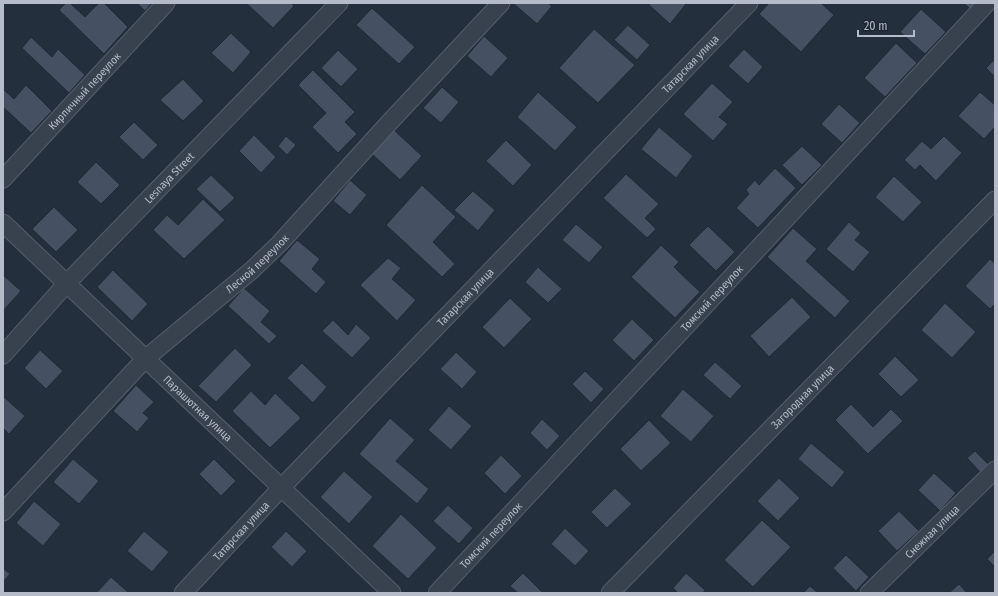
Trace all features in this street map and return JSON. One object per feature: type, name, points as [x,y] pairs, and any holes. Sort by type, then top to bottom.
[{"type":"street","name":"Кирпичный переулок","points":[[3,180],[166,3]]},
{"type":"street","name":"Lesnaya Street","points":[[3,355],[68,283],[339,3]]},
{"type":"street","name":"Лесной переулок","points":[[3,512],[145,359],[252,270],[280,243],[387,125],[501,3]]},
{"type":"street","name":"Татарская улица","points":[[183,593],[282,487],[749,3]]},
{"type":"street","name":"Томский переулок","points":[[436,593],[987,3]]},
{"type":"street","name":"Загородная улица","points":[[610,593],[995,200]]},
{"type":"street","name":"Парашютная улица","points":[[3,224],[68,283],[145,359],[282,487],[392,593]]},
{"type":"street","name":"Снежная улица","points":[[869,593],[995,470]]},
{"type":"building","points":[[66,3],[70,3],[85,17],[99,3],[104,3],[128,27],[104,54],[59,10]]},
{"type":"building","points":[[137,3],[152,3],[145,11]]},
{"type":"building","points":[[246,3],[291,3],[294,6],[273,28]]},
{"type":"building","points":[[548,3],[552,6],[537,24],[514,4]]},
{"type":"building","points":[[651,3],[686,4],[670,24],[649,5]]},
{"type":"building","points":[[769,3],[821,3],[834,15],[801,52],[759,14]]},
{"type":"building","points":[[964,3],[984,3],[974,13]]},
{"type":"building","points":[[372,8],[415,47],[399,64],[356,25]]},
{"type":"building","points":[[921,9],[946,32],[925,54],[900,32]]},
{"type":"building","points":[[628,25],[650,45],[637,60],[614,40]]},
{"type":"building","points":[[594,29],[635,65],[598,103],[559,68]]},
{"type":"building","points":[[231,33],[251,52],[233,73],[211,53]]},
{"type":"building","points":[[484,36],[508,58],[491,77],[467,56]]},
{"type":"building","points":[[31,37],[52,57],[58,49],[85,75],[69,93],[22,48]]},
{"type":"building","points":[[896,43],[917,63],[885,97],[864,78]]},
{"type":"building","points":[[744,49],[763,67],[748,84],[728,66]]},
{"type":"building","points":[[338,50],[358,69],[341,87],[321,68]]},
{"type":"building","points":[[995,59],[995,77],[986,68]]},
{"type":"building","points":[[313,70],[355,112],[345,122],[357,134],[338,153],[312,127],[326,113],[298,85]]},
{"type":"building","points":[[183,79],[204,101],[183,121],[160,100]]},
{"type":"building","points":[[712,83],[733,102],[719,117],[728,124],[713,141],[683,114]]},
{"type":"building","points":[[26,85],[52,111],[31,133],[3,107],[3,89],[14,99]]},
{"type":"building","points":[[442,87],[459,102],[441,123],[423,108]]},
{"type":"building","points":[[538,92],[577,127],[555,151],[517,117]]},
{"type":"building","points":[[980,92],[995,105],[995,127],[984,139],[958,116]]},
{"type":"building","points":[[839,104],[860,123],[842,143],[821,124]]},
{"type":"building","points":[[134,122],[158,145],[143,160],[119,137]]},
{"type":"building","points":[[659,127],[693,156],[676,178],[641,149]]},
{"type":"building","points":[[394,130],[422,156],[400,180],[372,154]]},
{"type":"building","points":[[254,135],[276,157],[261,173],[239,151]]},
{"type":"building","points":[[286,136],[296,145],[287,155],[278,146]]},
{"type":"building","points":[[944,136],[962,153],[936,181],[920,165],[915,170],[904,160],[922,141],[931,149]]},
{"type":"building","points":[[506,140],[532,165],[513,186],[486,161]]},
{"type":"building","points":[[802,146],[822,165],[802,185],[782,165]]},
{"type":"building","points":[[96,162],[120,185],[101,204],[77,182]]},
{"type":"building","points":[[775,168],[796,188],[758,228],[736,208],[749,194],[746,190],[755,180],[759,185]]},
{"type":"building","points":[[626,174],[659,204],[645,218],[656,229],[647,238],[603,198]]},
{"type":"building","points":[[211,175],[235,198],[220,212],[196,189]]},
{"type":"building","points":[[894,176],[922,202],[903,222],[875,197]]},
{"type":"building","points":[[350,180],[367,195],[350,215],[333,201]]},
{"type":"building","points":[[422,185],[456,217],[433,242],[455,264],[442,277],[386,225]]},
{"type":"building","points":[[473,191],[495,210],[478,231],[454,210]]},
{"type":"building","points":[[203,199],[225,220],[184,259],[153,230],[167,215],[178,225]]},
{"type":"building","points":[[54,207],[78,230],[56,252],[32,229]]},
{"type":"building","points":[[849,222],[861,233],[855,240],[870,252],[853,272],[826,249]]},
{"type":"building","points":[[576,224],[603,247],[589,263],[562,240]]},
{"type":"building","points":[[708,226],[735,252],[716,271],[689,245]]},
{"type":"building","points":[[793,228],[817,249],[806,261],[850,301],[835,318],[767,257]]},
{"type":"building","points":[[297,240],[320,259],[312,269],[326,282],[316,294],[279,261]]},
{"type":"building","points":[[661,245],[679,262],[674,267],[700,292],[675,318],[631,277]]},
{"type":"building","points":[[388,258],[401,268],[392,279],[416,300],[397,321],[360,285]]},
{"type":"building","points":[[990,259],[995,263],[995,304],[990,309],[965,286]]},
{"type":"building","points":[[538,267],[562,289],[548,303],[525,282]]},
{"type":"building","points":[[113,270],[148,304],[132,321],[97,287]]},
{"type":"building","points":[[3,275],[21,291],[3,311]]},
{"type":"building","points":[[244,288],[270,311],[261,322],[277,336],[269,344],[228,306]]},
{"type":"building","points":[[792,297],[811,317],[769,357],[750,336]]},
{"type":"building","points":[[510,298],[532,319],[504,348],[482,327]]},
{"type":"building","points":[[945,303],[976,332],[952,358],[921,330]]},
{"type":"building","points":[[632,319],[654,340],[634,361],[612,340]]},
{"type":"building","points":[[333,320],[348,335],[356,324],[371,338],[352,358],[322,331]]},
{"type":"building","points":[[235,348],[252,365],[216,402],[198,386]]},
{"type":"building","points":[[40,350],[63,371],[46,389],[24,368]]},
{"type":"building","points":[[456,352],[477,372],[462,389],[440,369]]},
{"type":"building","points":[[895,356],[919,380],[901,397],[878,374]]},
{"type":"building","points":[[715,362],[742,386],[730,399],[703,375]]},
{"type":"building","points":[[302,363],[327,387],[313,403],[287,378]]},
{"type":"building","points":[[585,371],[604,389],[591,403],[572,384]]},
{"type":"building","points":[[136,385],[154,402],[143,413],[149,418],[137,432],[113,411]]},
{"type":"building","points":[[683,389],[714,416],[691,442],[660,416]]},
{"type":"building","points":[[251,391],[265,405],[275,393],[301,418],[270,448],[232,411]]},
{"type":"building","points":[[3,396],[25,416],[9,434],[3,428]]},
{"type":"building","points":[[851,404],[873,427],[891,409],[903,421],[868,454],[835,420]]},
{"type":"building","points":[[449,406],[472,426],[451,450],[428,430]]},
{"type":"building","points":[[390,418],[415,440],[396,461],[429,489],[417,504],[359,454]]},
{"type":"building","points":[[542,419],[560,436],[547,450],[530,433]]},
{"type":"building","points":[[649,420],[671,443],[641,471],[620,449]]},
{"type":"building","points":[[811,443],[845,472],[832,488],[798,459]]},
{"type":"building","points":[[975,451],[988,464],[980,472],[967,458]]},
{"type":"building","points":[[501,455],[522,476],[505,494],[484,473]]},
{"type":"building","points":[[73,459],[99,481],[79,504],[53,482]]},
{"type":"building","points":[[214,459],[236,481],[221,496],[199,474]]},
{"type":"building","points":[[344,471],[373,497],[349,524],[320,497]]},
{"type":"building","points":[[934,473],[956,493],[940,511],[918,490]]},
{"type":"building","points":[[779,478],[800,498],[778,521],[757,501]]},
{"type":"building","points":[[615,488],[632,504],[607,528],[591,512]]},
{"type":"building","points":[[34,501],[61,524],[43,546],[16,523]]},
{"type":"building","points":[[448,505],[473,528],[459,544],[433,521]]},
{"type":"building","points":[[899,511],[919,531],[897,551],[878,531]]},
{"type":"building","points":[[401,514],[437,548],[408,579],[372,546]]},
{"type":"building","points":[[762,520],[791,547],[753,587],[724,560]]},
{"type":"building","points":[[565,528],[589,551],[575,566],[551,544]]},
{"type":"building","points":[[144,531],[169,552],[152,572],[127,551]]},
{"type":"building","points":[[286,531],[307,551],[292,567],[271,547]]},
{"type":"building","points":[[995,551],[995,567],[987,559]]},
{"type":"building","points":[[846,555],[869,577],[856,591],[833,568]]},
{"type":"building","points":[[3,568],[10,574],[3,582]]},
{"type":"building","points":[[523,573],[543,593],[518,593],[510,586]]},
{"type":"building","points":[[686,573],[705,590],[703,593],[678,593],[673,588]]},
{"type":"building","points":[[111,577],[128,592],[96,593]]},
{"type":"building","points":[[959,584],[967,593],[949,593]]},
{"type":"building","points":[[810,586],[818,593],[803,593]]}]
